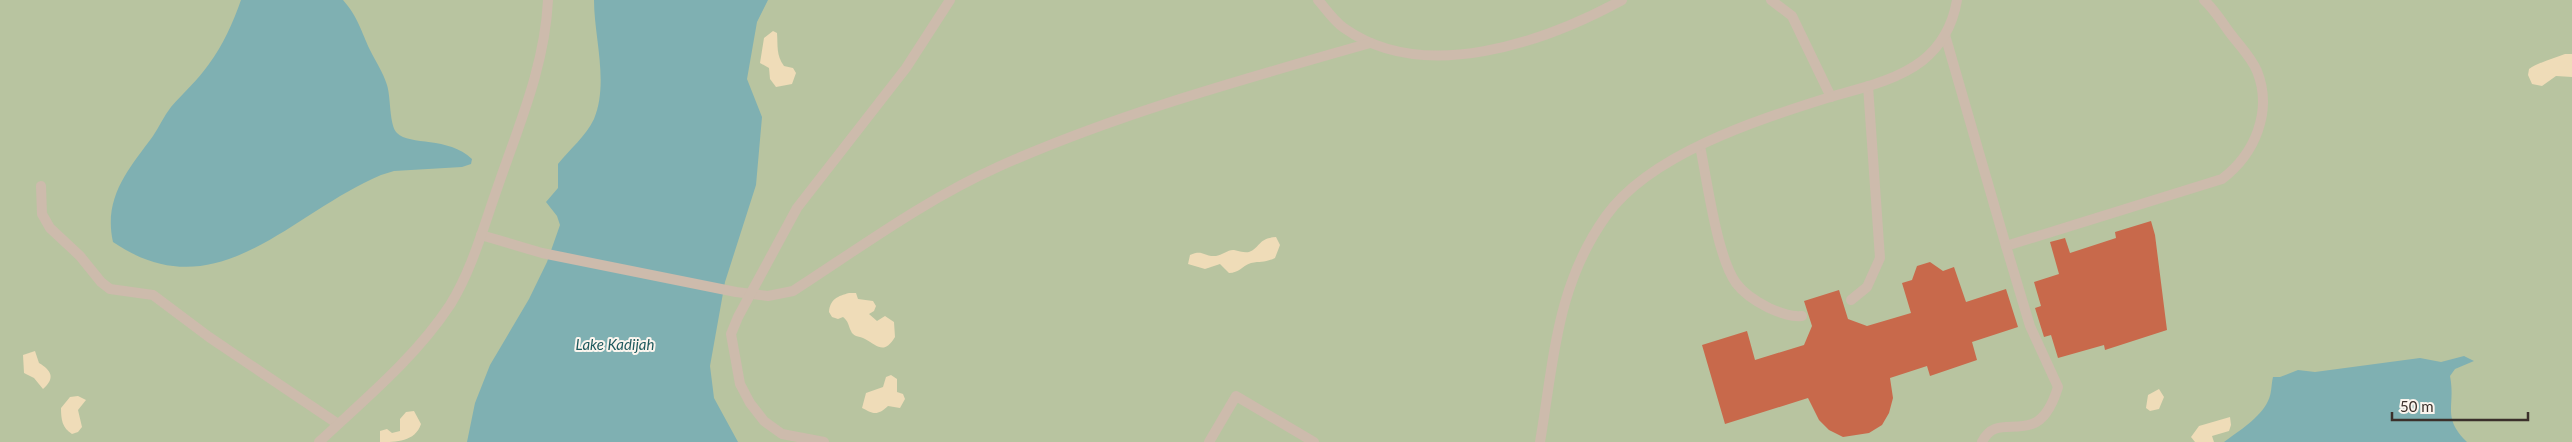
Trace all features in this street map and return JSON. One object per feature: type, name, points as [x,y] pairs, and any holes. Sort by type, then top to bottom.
[{"type":"lane","points":[[319,442],[385,382],[428,334],[450,304],[481,235],[535,77],[546,30],[548,0]]},
{"type":"lane","points":[[824,442],[782,434],[764,421],[743,390],[731,334],[738,316],[797,208],[906,68],[950,0]]},
{"type":"lane","points":[[1318,0],[1342,27],[1370,43],[1405,53],[1427,54],[1497,48],[1548,36],[1622,0]]},
{"type":"lane","points":[[1771,0],[1792,16],[1831,97]]},
{"type":"lane","points":[[1540,442],[1556,331],[1567,293],[1590,241],[1608,214],[1643,179],[1700,146],[1747,126],[1868,86],[1901,73],[1921,62],[1945,34],[1954,13],[1956,0]]},
{"type":"lane","points":[[2006,246],[2222,179],[2231,172],[2254,141],[2259,131],[2263,105],[2261,84],[2251,61],[2204,0]]},
{"type":"lane","points":[[1945,34],[2030,326],[2058,387],[2051,406],[2034,424],[2016,427],[1999,426],[1986,433],[1982,442]]},
{"type":"lane","points":[[481,235],[542,252],[736,292],[751,292],[768,296],[793,291],[927,204],[1009,162],[1133,112],[1370,43]]},
{"type":"lane","points":[[1851,300],[1868,287],[1880,258],[1868,86]]},
{"type":"lane","points":[[1700,146],[1724,257],[1735,282],[1749,296],[1762,304],[1783,314],[1802,316]]},
{"type":"lane","points":[[41,186],[42,214],[50,228],[80,256],[101,282],[116,291],[153,294],[209,337],[338,424]]},
{"type":"lane","points":[[1209,442],[1236,396],[1314,442]]},
{"type":"green space","points":[[0,0],[2572,0],[2572,442],[0,442]]},
{"type":"sand","points":[[773,31],[777,33],[781,62],[784,66],[793,68],[796,73],[792,84],[776,87],[770,79],[769,68],[760,63],[764,38]]},
{"type":"sand","points":[[2565,54],[2572,54],[2572,77],[2556,76],[2542,86],[2532,84],[2528,75],[2529,69]]},
{"type":"sand","points":[[1276,237],[1280,245],[1275,258],[1251,263],[1235,272],[1229,273],[1220,264],[1205,269],[1188,264],[1190,255],[1194,253],[1216,256],[1232,250],[1249,252],[1262,241]]},
{"type":"sand","points":[[849,293],[856,293],[858,299],[873,301],[876,306],[874,311],[869,314],[877,321],[885,316],[894,322],[895,337],[888,346],[877,346],[855,335],[843,317],[838,319],[832,317],[829,312],[833,301]]},
{"type":"sand","points":[[35,351],[39,363],[47,368],[51,378],[43,389],[34,378],[24,373],[23,355]]},
{"type":"sand","points":[[891,375],[897,379],[897,392],[903,394],[905,399],[900,408],[888,406],[875,413],[862,408],[866,393],[883,387],[886,377]]},
{"type":"sand","points":[[2159,389],[2164,397],[2159,409],[2150,411],[2146,408],[2148,395]]},
{"type":"sand","points":[[78,396],[86,400],[78,410],[82,427],[78,432],[72,434],[63,423],[61,408],[70,397]]},
{"type":"sand","points":[[414,411],[421,424],[410,438],[380,442],[380,431],[387,429],[392,433],[400,431],[400,419],[406,412]]},
{"type":"sand","points":[[2230,417],[2231,425],[2229,431],[2212,436],[2214,442],[2195,442],[2191,437],[2199,426]]},
{"type":"water","points":[[241,0],[343,0],[356,18],[385,80],[391,117],[397,133],[403,137],[452,147],[472,159],[471,164],[462,167],[394,171],[381,175],[348,192],[284,232],[252,249],[220,262],[186,267],[151,261],[113,242],[112,211],[120,184],[171,107],[200,76],[214,57],[227,34]]},
{"type":"water","name":"Lake Kadijah","points":[[594,0],[768,0],[757,22],[747,79],[762,117],[756,185],[725,282],[710,366],[714,398],[738,442],[467,442],[475,403],[490,365],[529,299],[547,262],[560,225],[557,216],[546,202],[558,188],[558,164],[587,131],[594,119],[598,105],[601,75]]},
{"type":"water","points":[[2464,356],[2474,361],[2455,369],[2450,376],[2451,411],[2454,425],[2467,442],[2224,442],[2249,424],[2260,413],[2268,401],[2273,377],[2280,377],[2298,370],[2315,372],[2420,358],[2441,362]]},
{"type":"building","points":[[2151,221],[2155,235],[2167,330],[2105,350],[2104,345],[2058,358],[2051,335],[2044,337],[2035,308],[2041,306],[2034,282],[2059,274],[2050,242],[2065,238],[2070,253],[2116,238],[2115,232]]},
{"type":"building","points":[[1930,262],[1943,271],[1954,267],[1966,302],[2006,289],[2018,327],[1972,342],[1977,360],[1930,376],[1927,366],[1890,378],[1893,398],[1889,413],[1882,425],[1869,433],[1843,437],[1829,430],[1819,420],[1808,398],[1725,424],[1702,345],[1747,331],[1755,360],[1804,345],[1812,326],[1804,301],[1839,290],[1848,319],[1867,326],[1911,313],[1902,283],[1912,280],[1917,266]]}]
